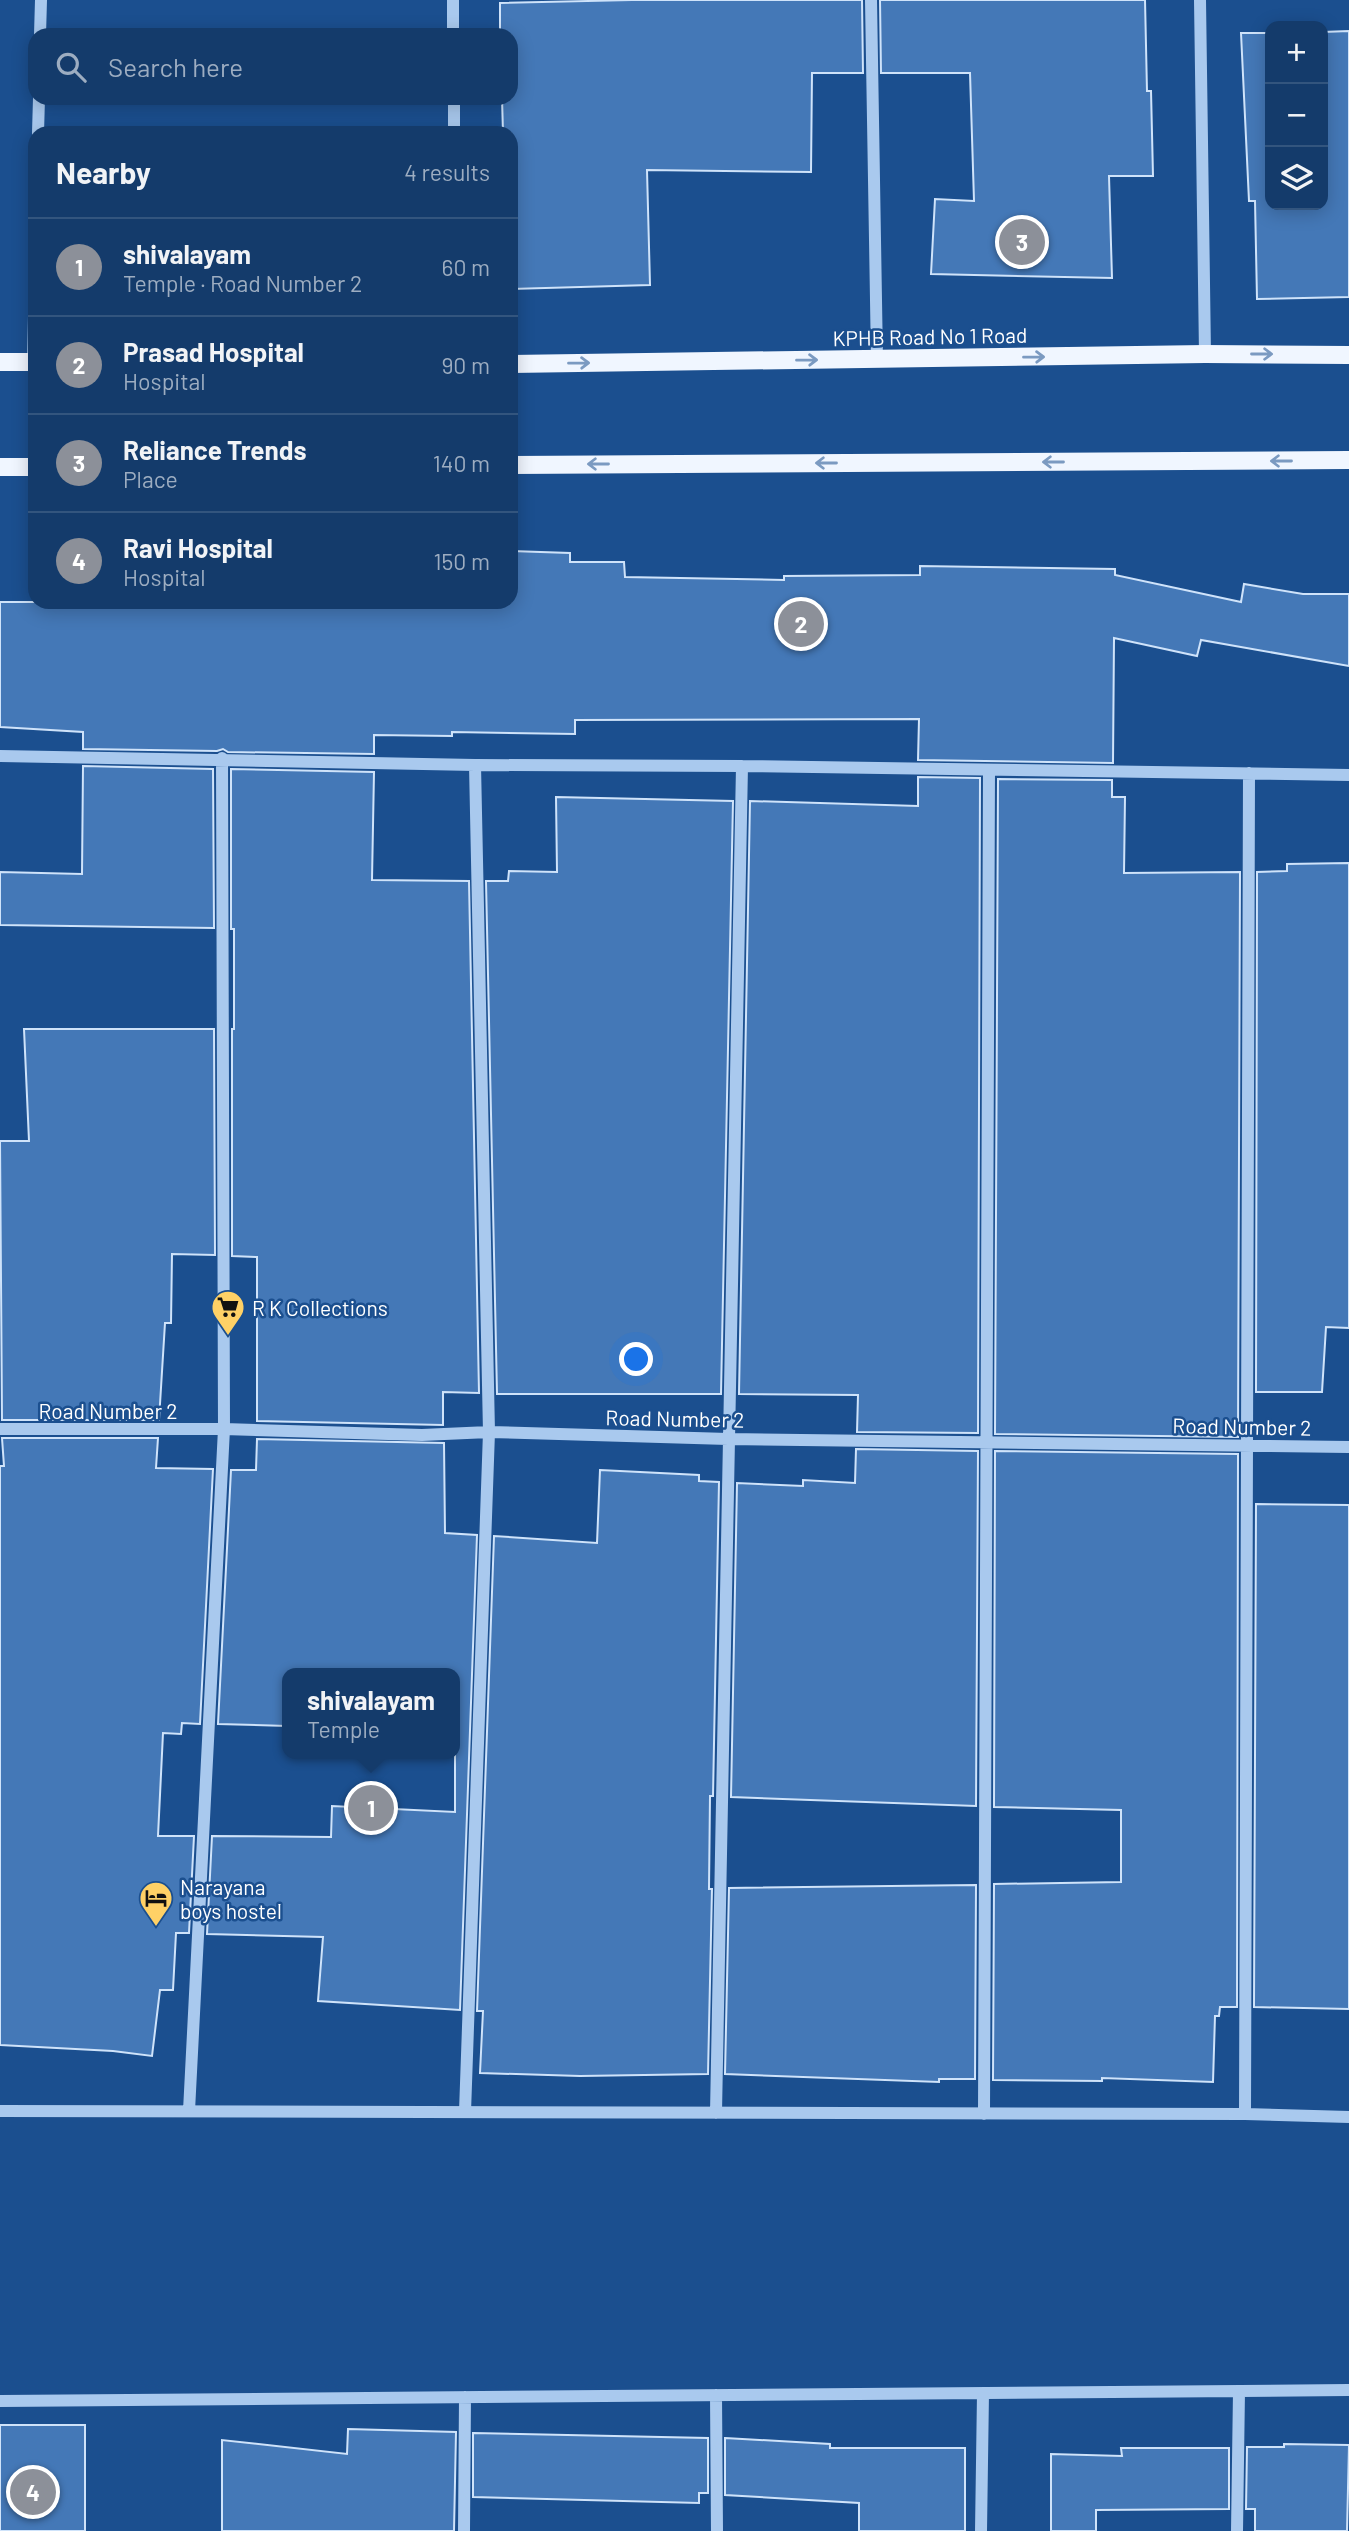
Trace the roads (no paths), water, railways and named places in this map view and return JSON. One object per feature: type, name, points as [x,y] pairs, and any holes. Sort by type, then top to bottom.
[{"type":"main road","name":"KPHB Road No 1 Road","points":[[518,364],[1205,354],[1349,355]]},
{"type":"main road","points":[[0,362],[28,362]]},
{"type":"main road","points":[[518,465],[1349,460]]},
{"type":"main road","points":[[0,467],[28,467]]},
{"type":"street","points":[[40,28],[41,0]]},
{"type":"street","points":[[453,0],[453,28]]},
{"type":"street","points":[[871,0],[877,360]]},
{"type":"street","points":[[1200,0],[1205,354]]},
{"type":"street","points":[[38,126],[39,105]]},
{"type":"street","points":[[454,105],[454,126]]},
{"type":"street","points":[[0,756],[222,758],[475,765],[1349,775]]},
{"type":"street","points":[[189,2111],[224,1429],[222,758]]},
{"type":"street","points":[[465,2112],[489,1432],[475,765]]},
{"type":"street","points":[[716,2113],[741,766]]},
{"type":"street","points":[[984,2114],[989,770]]},
{"type":"street","points":[[1245,2114],[1249,773]]},
{"type":"street","name":"Road Number 2","points":[[0,1429],[224,1429],[422,1435],[489,1432],[728,1439],[1349,1447]]},
{"type":"street","points":[[0,2111],[1245,2114],[1349,2118]]},
{"type":"street","points":[[0,2401],[1349,2390]]},
{"type":"street","points":[[1237,2531],[1239,2391]]},
{"type":"street","points":[[981,2531],[983,2393]]},
{"type":"street","points":[[716,2395],[717,2531]]},
{"type":"street","points":[[464,2397],[464,2531]]},
{"type":"place","name":"Reliance Trends","points":[[1022,242]]},
{"type":"place","name":"Prasad Hospital","points":[[801,624]]},
{"type":"place","name":"R K Collections","points":[[228,1337]]},
{"type":"place","name":"shivalayam","points":[[371,1808]]},
{"type":"place","name":"Narayana boys hostel","points":[[156,1928]]},
{"type":"place","name":"Ravi Hospital","points":[[33,2492]]}]
